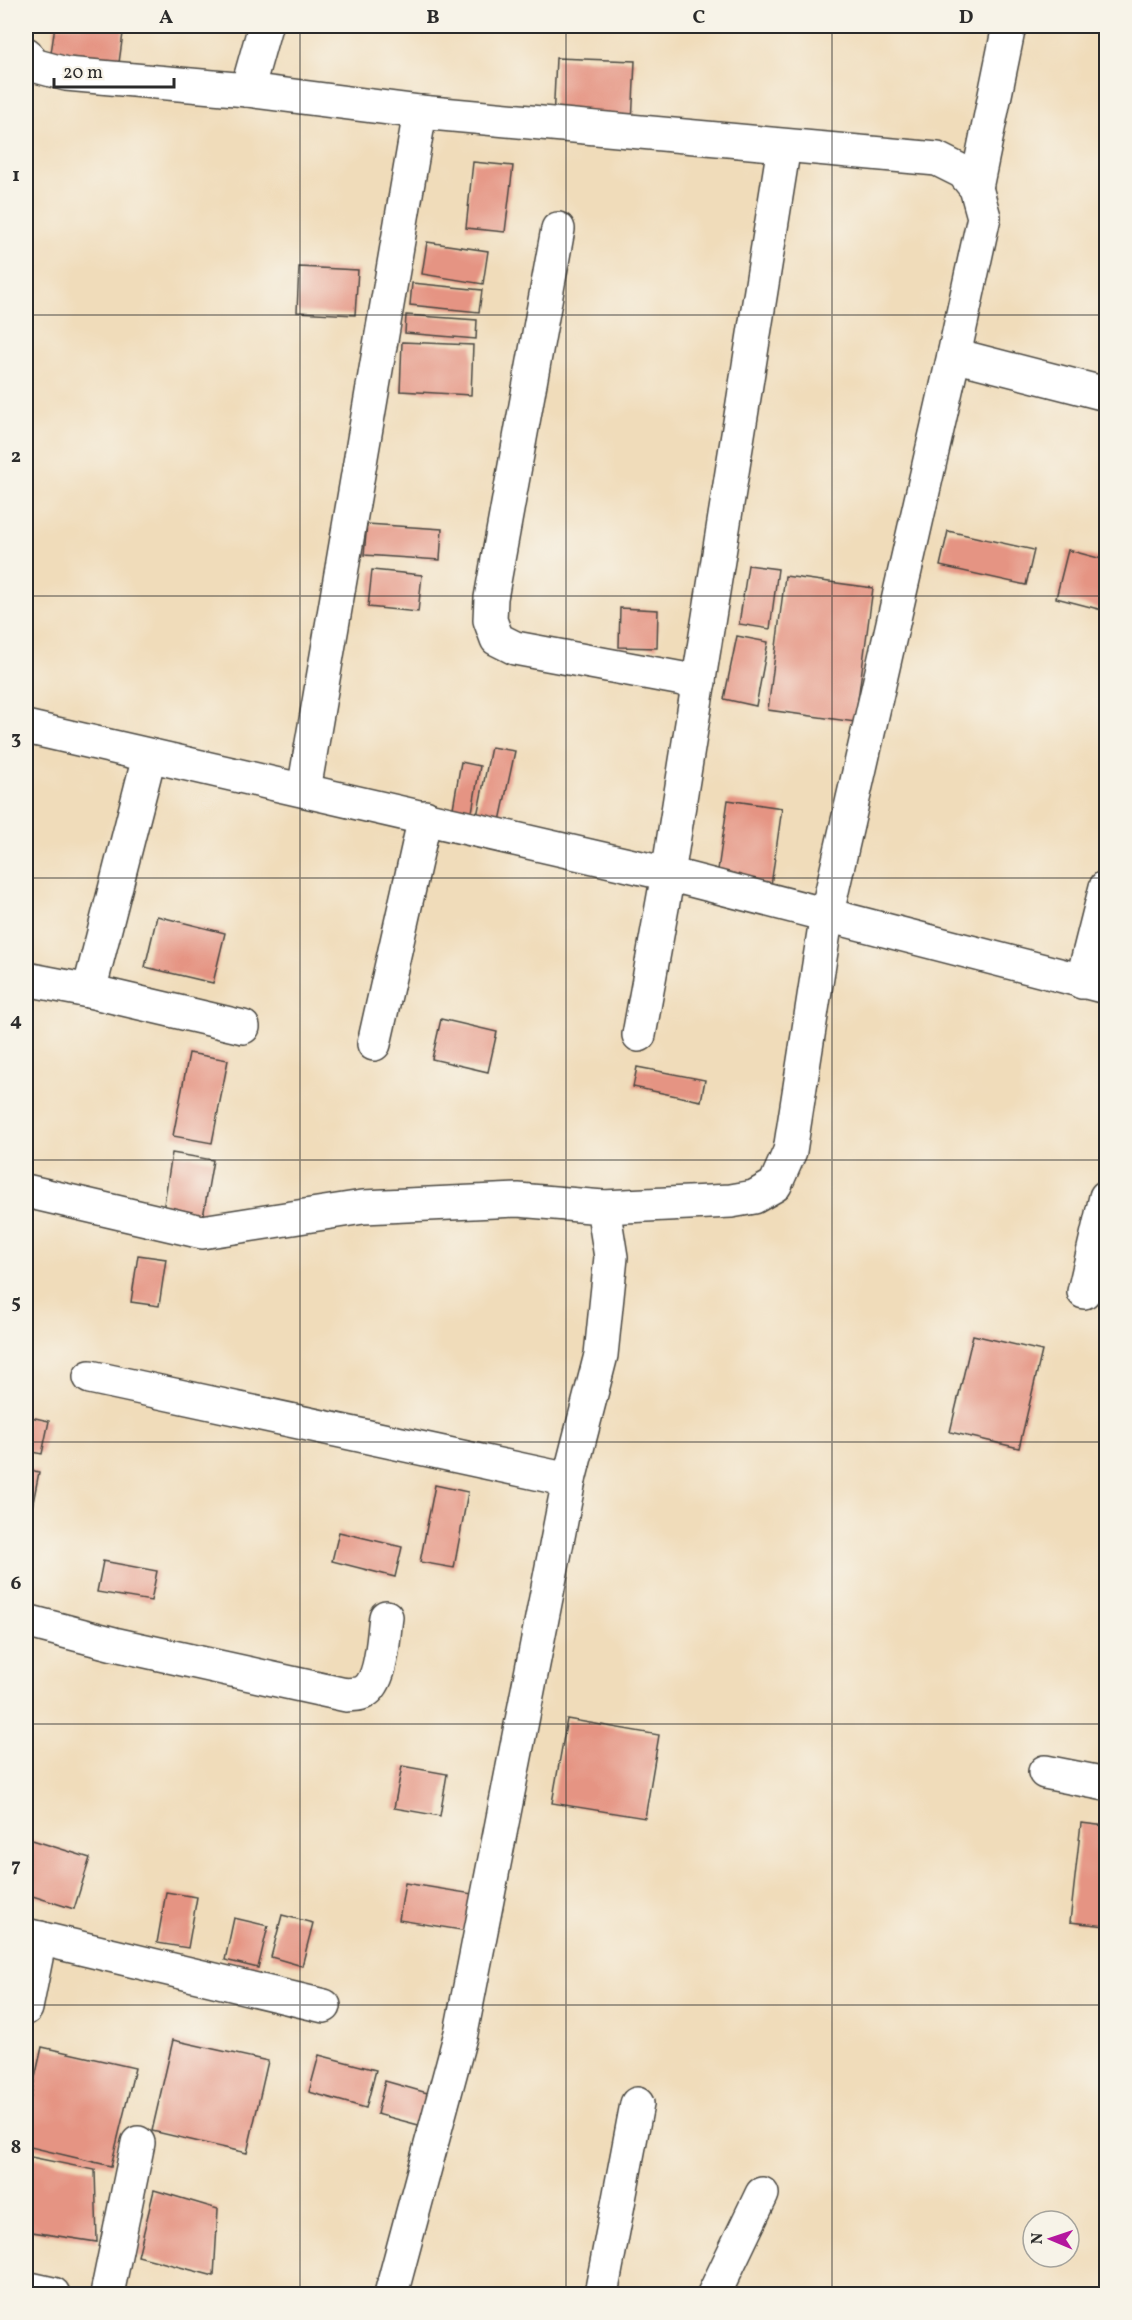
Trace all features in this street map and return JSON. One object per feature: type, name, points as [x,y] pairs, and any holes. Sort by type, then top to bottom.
[{"type":"street","points":[[247,90],[265,26]]},
{"type":"street","points":[[976,188],[1009,26]]},
{"type":"street","points":[[26,54],[33,65],[66,74],[247,90],[420,112],[937,159],[963,172],[976,188],[984,217],[827,913],[790,1150],[775,1185],[754,1197],[731,1201],[603,1207],[518,1200],[363,1207],[202,1232],[26,1191]]},
{"type":"street","points":[[304,790],[420,112]]},
{"type":"street","points":[[639,1035],[668,874],[784,146]]},
{"type":"street","points":[[558,229],[491,598],[490,620],[497,639],[515,648],[699,682]]},
{"type":"street","points":[[954,355],[1107,394]]},
{"type":"street","points":[[26,727],[668,874],[827,913],[1094,985],[1107,887]]},
{"type":"street","points":[[89,991],[149,757]]},
{"type":"street","points":[[374,1044],[425,817]]},
{"type":"street","points":[[26,979],[89,991],[243,1027]]},
{"type":"street","points":[[1084,1292],[1107,1197]]},
{"type":"street","points":[[391,2295],[461,2033],[569,1480],[601,1355],[611,1257],[603,1207]]},
{"type":"street","points":[[90,1377],[569,1480]]},
{"type":"street","points":[[26,1621],[114,1644],[346,1695],[362,1694],[370,1688],[378,1673],[386,1617]]},
{"type":"street","points":[[1045,1772],[1107,1784]]},
{"type":"street","points":[[26,2008],[33,1936],[324,2006]]},
{"type":"street","points":[[601,2295],[637,2104]]},
{"type":"street","points":[[107,2295],[138,2143]]},
{"type":"street","points":[[714,2295],[762,2194]]},
{"type":"street","points":[[26,2288],[53,2295]]},
{"type":"building","points":[[55,26],[124,26],[118,70],[50,60]]},
{"type":"building","points":[[556,58],[635,61],[632,124],[553,121]]},
{"type":"building","points":[[473,162],[513,166],[505,232],[466,228]]},
{"type":"building","points":[[427,242],[488,251],[483,284],[422,274]]},
{"type":"building","points":[[299,267],[358,270],[355,315],[297,312]]},
{"type":"building","points":[[412,283],[482,290],[479,312],[410,305]]},
{"type":"building","points":[[406,315],[477,320],[476,339],[405,333]]},
{"type":"building","points":[[402,342],[473,345],[471,395],[400,391]]},
{"type":"building","points":[[367,524],[442,529],[440,560],[364,555]]},
{"type":"building","points":[[948,531],[1034,550],[1026,585],[940,566]]},
{"type":"building","points":[[1068,550],[1106,560],[1106,611],[1056,598]]},
{"type":"building","points":[[748,565],[778,569],[770,629],[739,624]]},
{"type":"building","points":[[372,570],[422,575],[418,612],[368,607]]},
{"type":"building","points":[[785,576],[873,588],[855,722],[768,710]]},
{"type":"building","points":[[620,608],[658,610],[657,648],[619,647]]},
{"type":"building","points":[[737,636],[768,642],[756,706],[724,699]]},
{"type":"building","points":[[491,747],[515,751],[500,821],[477,816]]},
{"type":"building","points":[[461,762],[480,766],[472,812],[453,808]]},
{"type":"building","points":[[728,800],[782,808],[771,885],[717,877]]},
{"type":"building","points":[[157,916],[225,933],[213,983],[145,967]]},
{"type":"building","points":[[441,1019],[497,1032],[488,1072],[432,1059]]},
{"type":"building","points":[[189,1053],[228,1060],[212,1143],[173,1136]]},
{"type":"building","points":[[637,1067],[705,1080],[701,1101],[633,1087]]},
{"type":"building","points":[[172,1153],[213,1160],[202,1223],[162,1217]]},
{"type":"building","points":[[138,1255],[166,1259],[159,1306],[131,1302]]},
{"type":"building","points":[[973,1335],[1042,1351],[1019,1448],[950,1432]]},
{"type":"building","points":[[26,1416],[49,1421],[42,1454],[26,1451]]},
{"type":"building","points":[[26,1469],[39,1472],[30,1518],[26,1517]]},
{"type":"building","points":[[435,1485],[468,1492],[454,1568],[420,1562]]},
{"type":"building","points":[[339,1532],[402,1547],[395,1577],[332,1561]]},
{"type":"building","points":[[103,1561],[157,1571],[151,1601],[97,1592]]},
{"type":"building","points":[[567,1719],[659,1735],[645,1818],[552,1803]]},
{"type":"building","points":[[402,1766],[447,1774],[440,1816],[394,1808]]},
{"type":"building","points":[[1081,1823],[1106,1826],[1106,1926],[1070,1922]]},
{"type":"building","points":[[26,1838],[90,1858],[74,1909],[26,1894]]},
{"type":"building","points":[[405,1883],[473,1894],[467,1931],[399,1920]]},
{"type":"building","points":[[166,1892],[197,1897],[188,1948],[157,1943]]},
{"type":"building","points":[[282,1915],[313,1923],[302,1966],[271,1957]]},
{"type":"building","points":[[234,1918],[268,1926],[258,1968],[225,1960]]},
{"type":"building","points":[[173,2040],[268,2061],[247,2153],[152,2131]]},
{"type":"building","points":[[42,2047],[135,2068],[111,2166],[26,2146],[26,2117]]},
{"type":"building","points":[[319,2055],[376,2070],[366,2108],[309,2092]]},
{"type":"building","points":[[385,2081],[438,2096],[430,2128],[377,2114]]},
{"type":"building","points":[[26,2156],[95,2170],[97,2242],[26,2231]]},
{"type":"building","points":[[154,2190],[218,2209],[214,2276],[138,2256]]}]
